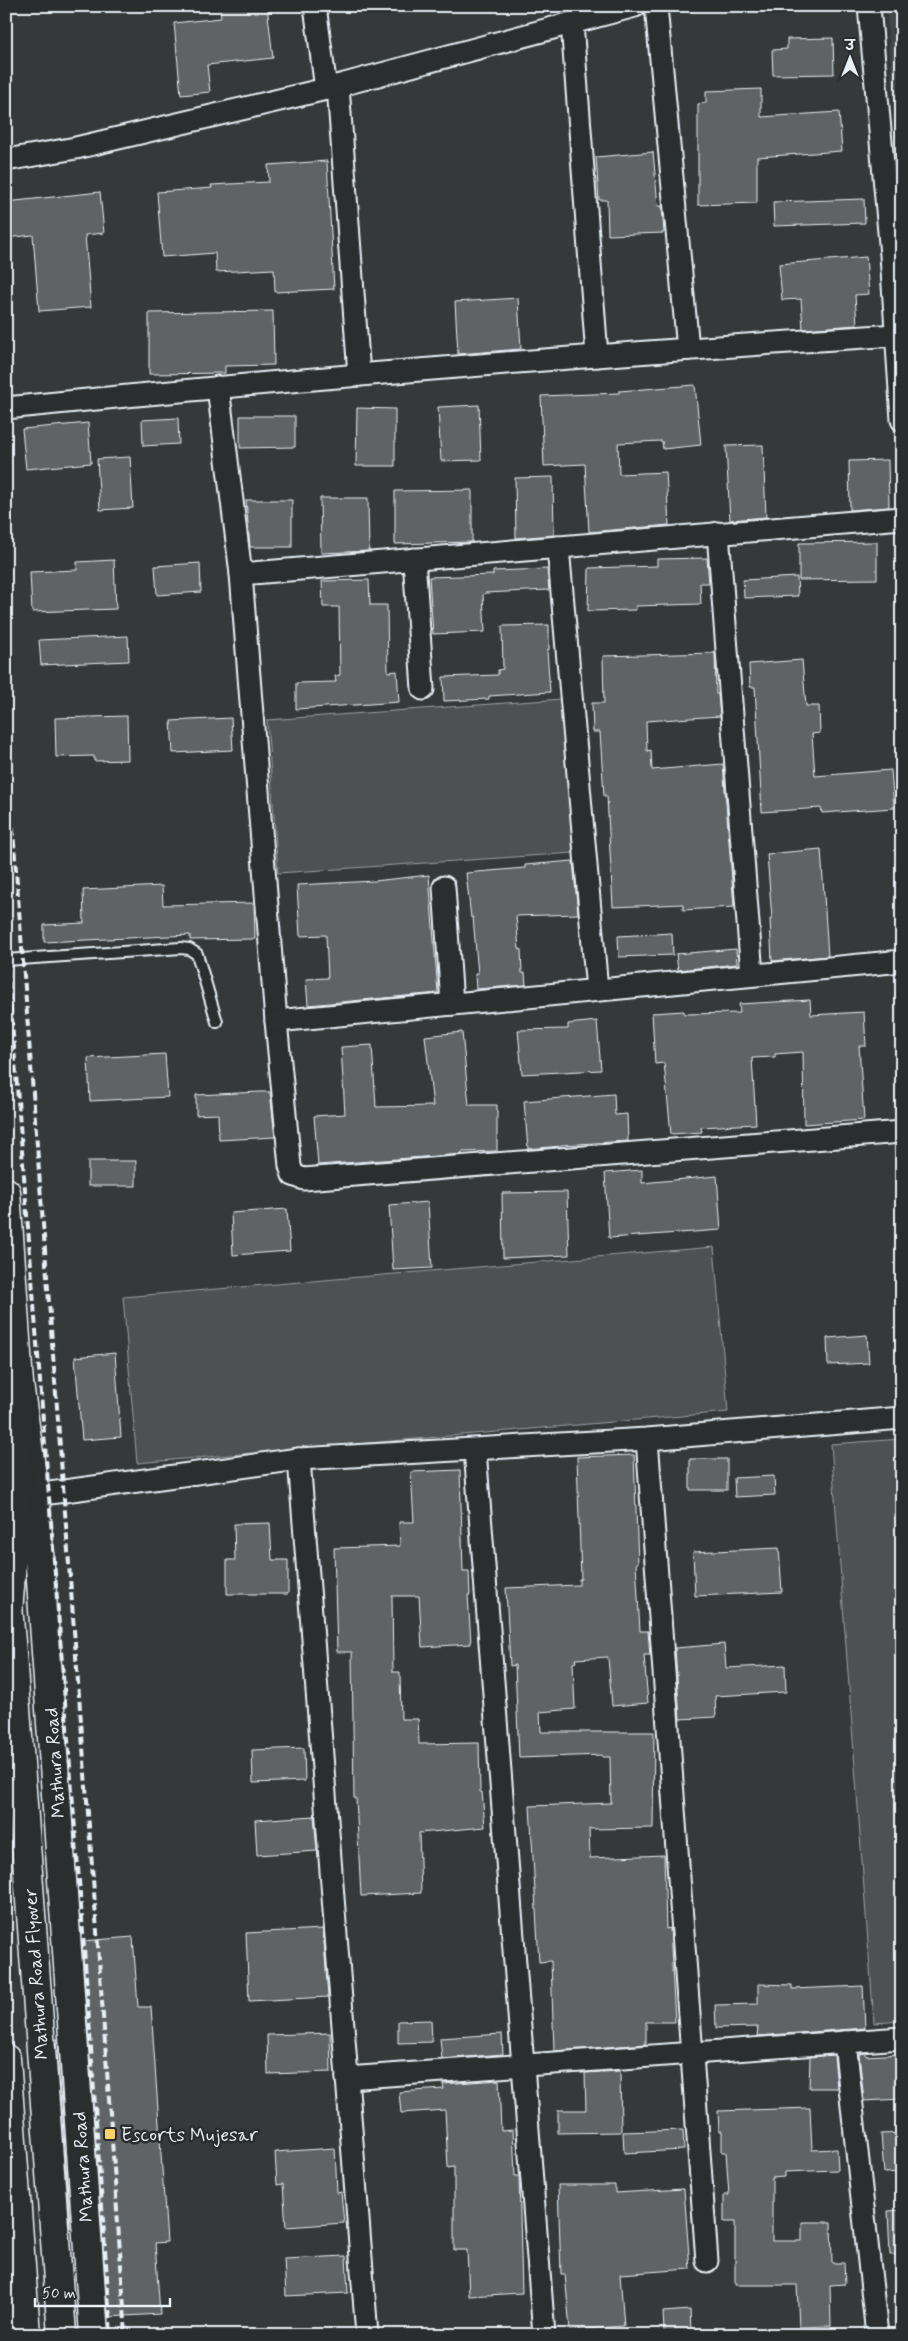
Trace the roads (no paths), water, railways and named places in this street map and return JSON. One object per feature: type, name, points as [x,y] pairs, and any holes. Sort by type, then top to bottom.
[{"type":"main road","name":"Mathura Road","points":[[6,1192],[19,1384],[36,1494],[94,2335]]},
{"type":"main road","points":[[8,1612],[17,1497],[19,1384]]},
{"type":"main road","points":[[6,1582],[8,1612]]},
{"type":"main road","name":"Mathura Road Flyover","points":[[8,1612],[62,2335]]},
{"type":"main road","name":"Mathura Road Flyover","points":[[6,2059],[26,2335]]},
{"type":"street","points":[[315,6],[332,87],[359,375]]},
{"type":"street","points":[[6,160],[76,148],[332,87],[635,6]]},
{"type":"street","points":[[656,6],[688,348]]},
{"type":"street","points":[[869,6],[896,255],[896,335],[902,420]]},
{"type":"street","points":[[572,23],[597,356]]},
{"type":"street","points":[[6,408],[218,386],[688,348],[896,335]]},
{"type":"street","points":[[218,386],[241,574],[276,1021],[290,1166],[293,1175],[304,1178],[902,1132]]},
{"type":"street","points":[[241,574],[902,518]]},
{"type":"street","points":[[718,533],[752,975]]},
{"type":"street","points":[[558,547],[597,990]]},
{"type":"street","points":[[414,559],[423,689]]},
{"type":"street","points":[[444,886],[452,1004]]},
{"type":"street","points":[[276,1021],[902,961]]},
{"type":"street","points":[[36,1494],[299,1459],[647,1440],[902,1418]]},
{"type":"street","points":[[647,1440],[707,2261]]},
{"type":"street","points":[[475,1450],[544,2335]]},
{"type":"street","points":[[299,1459],[367,2335]]},
{"type":"street","points":[[347,2078],[902,2038]]},
{"type":"street","points":[[845,2042],[877,2335]]},
{"type":"lane","points":[[6,960],[181,948],[190,949],[197,954],[217,1022]]},
{"type":"railway","points":[[6,792],[13,831],[126,2335]]},
{"type":"railway","points":[[6,946],[82,1919],[111,2335]]},
{"type":"place","name":"Escorts Mujesar","points":[[110,2134]]}]
